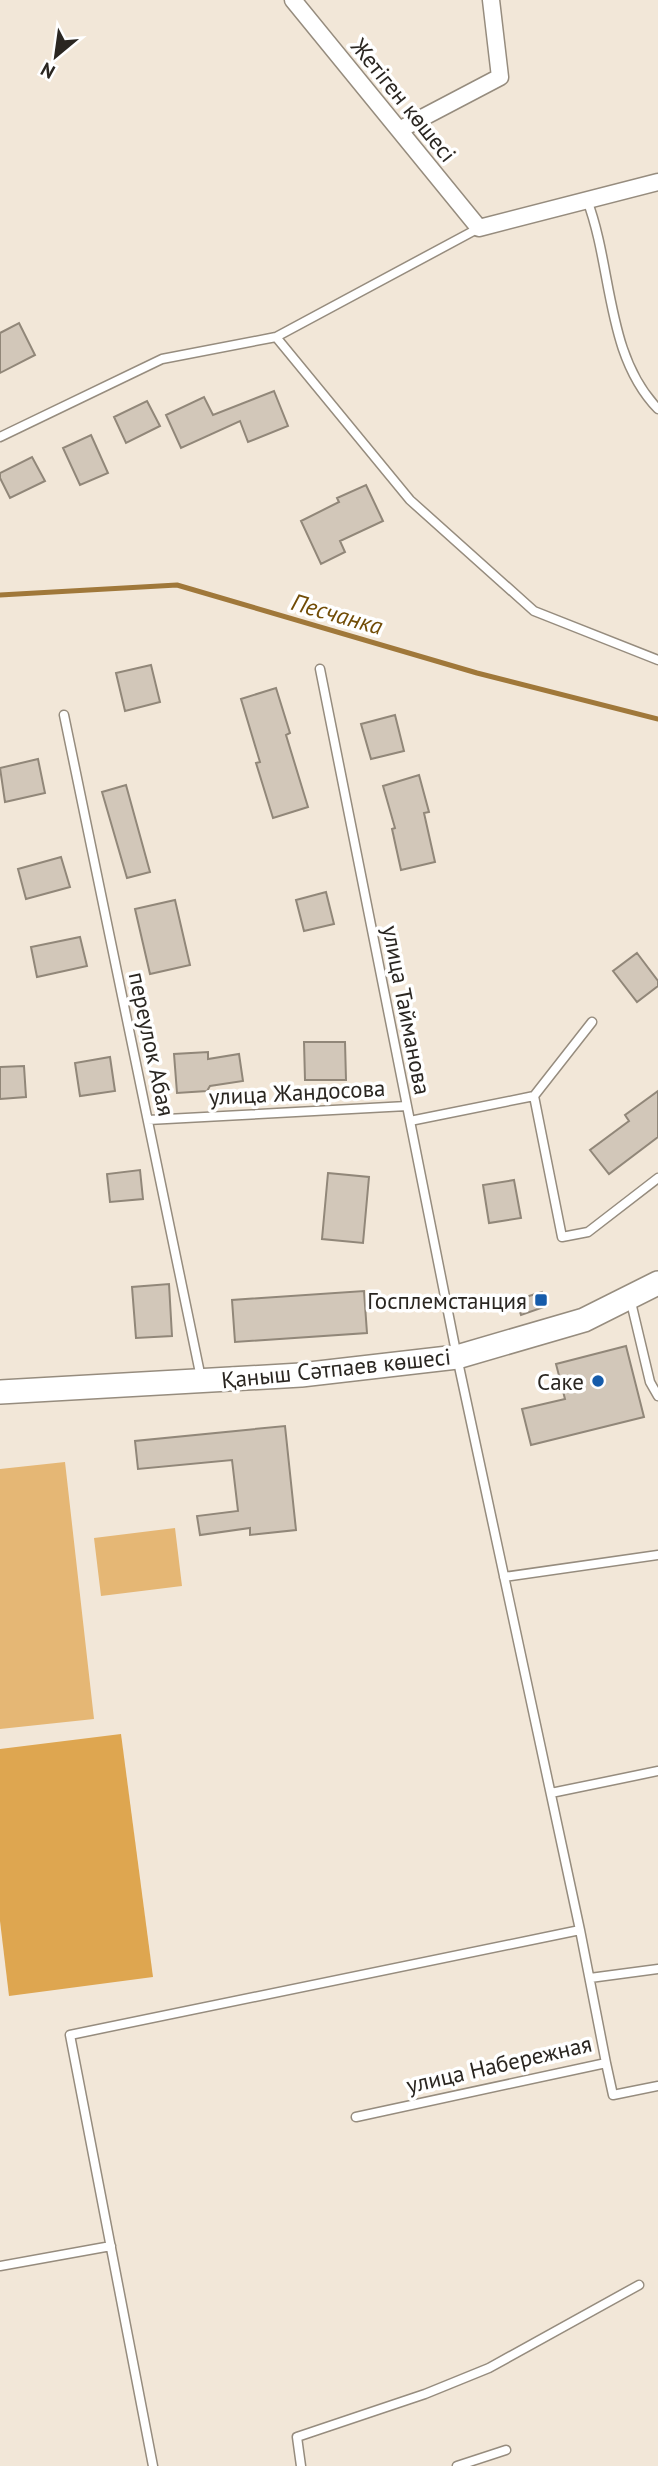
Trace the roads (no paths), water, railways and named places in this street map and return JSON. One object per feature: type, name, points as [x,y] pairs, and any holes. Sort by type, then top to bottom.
[{"type":"street","name":"Жетіген көшесі","points":[[293,0],[479,228]]},
{"type":"street","points":[[399,130],[500,77],[491,0]]},
{"type":"street","points":[[479,228],[658,182]]},
{"type":"street","name":"Қаныш Сәтпаев көшесі","points":[[0,1392],[301,1375],[457,1357],[584,1320],[658,1283]]},
{"type":"lane","points":[[587,200],[597,227],[606,278],[627,363],[644,394],[658,409]]},
{"type":"lane","points":[[0,437],[162,359],[276,337],[479,228]]},
{"type":"lane","points":[[276,337],[410,500],[534,611],[658,660]]},
{"type":"lane","name":"улица Тайманова","points":[[320,670],[457,1357],[504,1577]]},
{"type":"lane","name":"переулок Абая","points":[[64,715],[202,1381]]},
{"type":"lane","points":[[410,1121],[534,1096],[592,1022]]},
{"type":"lane","points":[[534,1096],[562,1237],[588,1232],[658,1178]]},
{"type":"lane","name":"улица Жандосова","points":[[148,1120],[407,1106]]},
{"type":"lane","points":[[630,1297],[650,1382],[658,1396]]},
{"type":"lane","points":[[504,1577],[658,1555]]},
{"type":"lane","name":"улица Набережная","points":[[356,2117],[606,2063],[504,1577]]},
{"type":"lane","points":[[551,1793],[658,1771]]},
{"type":"lane","points":[[153,2466],[70,2035],[580,1930]]},
{"type":"lane","points":[[590,1978],[658,1969]]},
{"type":"lane","points":[[606,2063],[613,2095],[658,2086]]},
{"type":"lane","points":[[0,2266],[111,2246]]},
{"type":"lane","points":[[301,2466],[297,2437],[425,2395],[489,2368],[639,2285]]},
{"type":"lane","points":[[457,2466],[506,2450]]},
{"type":"waterway","name":"Песчанка","points":[[0,595],[177,585],[477,673],[658,719]]},
{"type":"place","name":"Госплемстанция","points":[[541,1300]]},
{"type":"place","name":"Саке","points":[[598,1381]]}]
